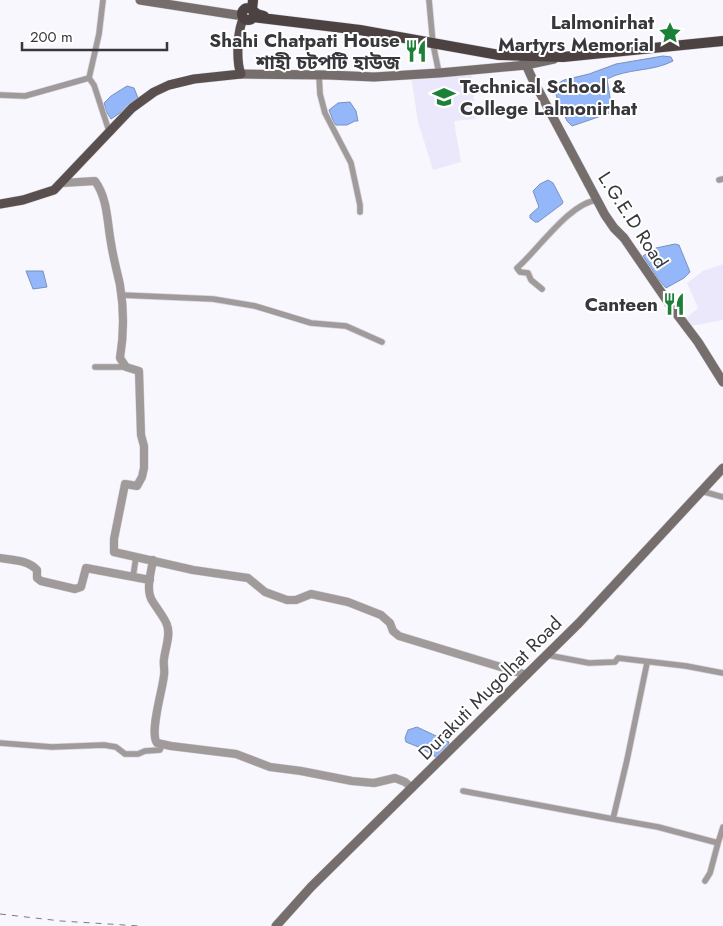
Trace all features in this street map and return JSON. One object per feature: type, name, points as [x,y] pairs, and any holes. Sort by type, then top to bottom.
[{"type":"highway","points":[[248,10],[269,17],[337,26],[524,60],[723,41]]},
{"type":"main road","points":[[140,0],[248,10],[240,24],[238,48],[241,74]]},
{"type":"main road","points":[[0,204],[22,200],[54,190],[97,147],[110,131],[140,103],[154,92],[169,85],[194,79],[241,74],[374,78],[439,73],[524,60]]},
{"type":"main road","name":"L.G.E.D Road","points":[[524,60],[542,97],[614,228],[624,238],[698,342],[723,382]]},
{"type":"main road","name":"Durakuti Mugolhat Road","points":[[276,926],[311,887],[579,623],[723,468]]},
{"type":"street","points":[[103,0],[89,78],[94,85],[110,131]]},
{"type":"street","points":[[429,0],[433,44],[439,73]]},
{"type":"street","points":[[319,75],[320,94],[325,113],[351,163],[360,212]]},
{"type":"street","points":[[0,94],[25,96],[89,78]]},
{"type":"street","points":[[62,183],[95,181],[100,189],[107,212],[121,295],[123,318],[120,358],[126,367]]},
{"type":"street","points":[[542,289],[531,280],[528,273],[520,272],[517,268],[569,215],[593,200],[598,200]]},
{"type":"street","points":[[121,295],[214,299],[255,306],[311,322],[346,326],[382,342]]},
{"type":"street","points":[[95,368],[126,367],[139,372],[144,468],[137,486],[125,484],[114,538],[114,552],[162,564],[248,578],[265,592],[287,600],[296,600],[311,594],[348,602],[381,615],[399,636],[527,675]]},
{"type":"street","points":[[701,491],[723,497]]},
{"type":"street","points":[[132,577],[136,557]]},
{"type":"street","points":[[0,558],[26,563],[37,570],[38,578],[41,581],[75,589],[81,587],[86,568],[150,580]]},
{"type":"street","points":[[152,560],[150,596],[167,624],[168,631],[164,660],[165,674],[158,704],[154,740],[156,743],[236,754],[270,767],[352,781],[374,783],[395,778],[405,782],[412,788]]},
{"type":"street","points":[[547,655],[589,663],[615,662],[618,658],[647,663],[686,666],[723,673]]},
{"type":"street","points":[[613,819],[647,663]]},
{"type":"street","points":[[0,742],[52,747],[104,745],[116,747],[125,754],[160,750],[162,744]]},
{"type":"street","points":[[463,791],[658,827],[718,844]]},
{"type":"street","points":[[705,881],[710,873],[723,827]]},
{"type":"shaded area","name":"Technical School & College Lalmonirhat","points":[[471,69],[476,119],[454,121],[461,162],[433,170],[418,122],[411,75]]},
{"type":"shaded area","points":[[723,264],[723,320],[691,326],[686,318],[698,308],[687,283],[703,271]]},
{"type":"water","points":[[663,56],[671,57],[673,61],[657,67],[623,73],[607,79],[612,110],[610,113],[572,126],[567,121],[555,91],[557,84],[564,80],[589,74],[616,64]]},
{"type":"water","points":[[127,86],[134,88],[138,98],[111,119],[104,103]]},
{"type":"water","points":[[350,102],[356,111],[358,121],[347,125],[336,125],[329,110],[338,103]]},
{"type":"water","points":[[548,180],[553,183],[563,202],[538,222],[535,222],[530,218],[530,215],[539,207],[533,191],[540,184]]},
{"type":"water","points":[[675,244],[679,245],[690,272],[684,278],[666,288],[643,256],[656,248]]},
{"type":"water","points":[[26,271],[43,271],[47,287],[33,289]]},
{"type":"water","points":[[417,727],[449,742],[448,747],[436,757],[406,742],[405,738],[408,730]]},
{"type":"railway","points":[[0,914],[61,921],[140,926]]},
{"type":"place","name":"Lalmonirhat Martyrs Memorial","points":[[670,33]]},
{"type":"place","name":"Shahi Chatpati House শাহী চটপটি হাউজ","points":[[416,51]]},
{"type":"place","name":"Technical School & College Lalmonirhat","points":[[444,97]]},
{"type":"place","name":"Canteen","points":[[674,304]]}]
